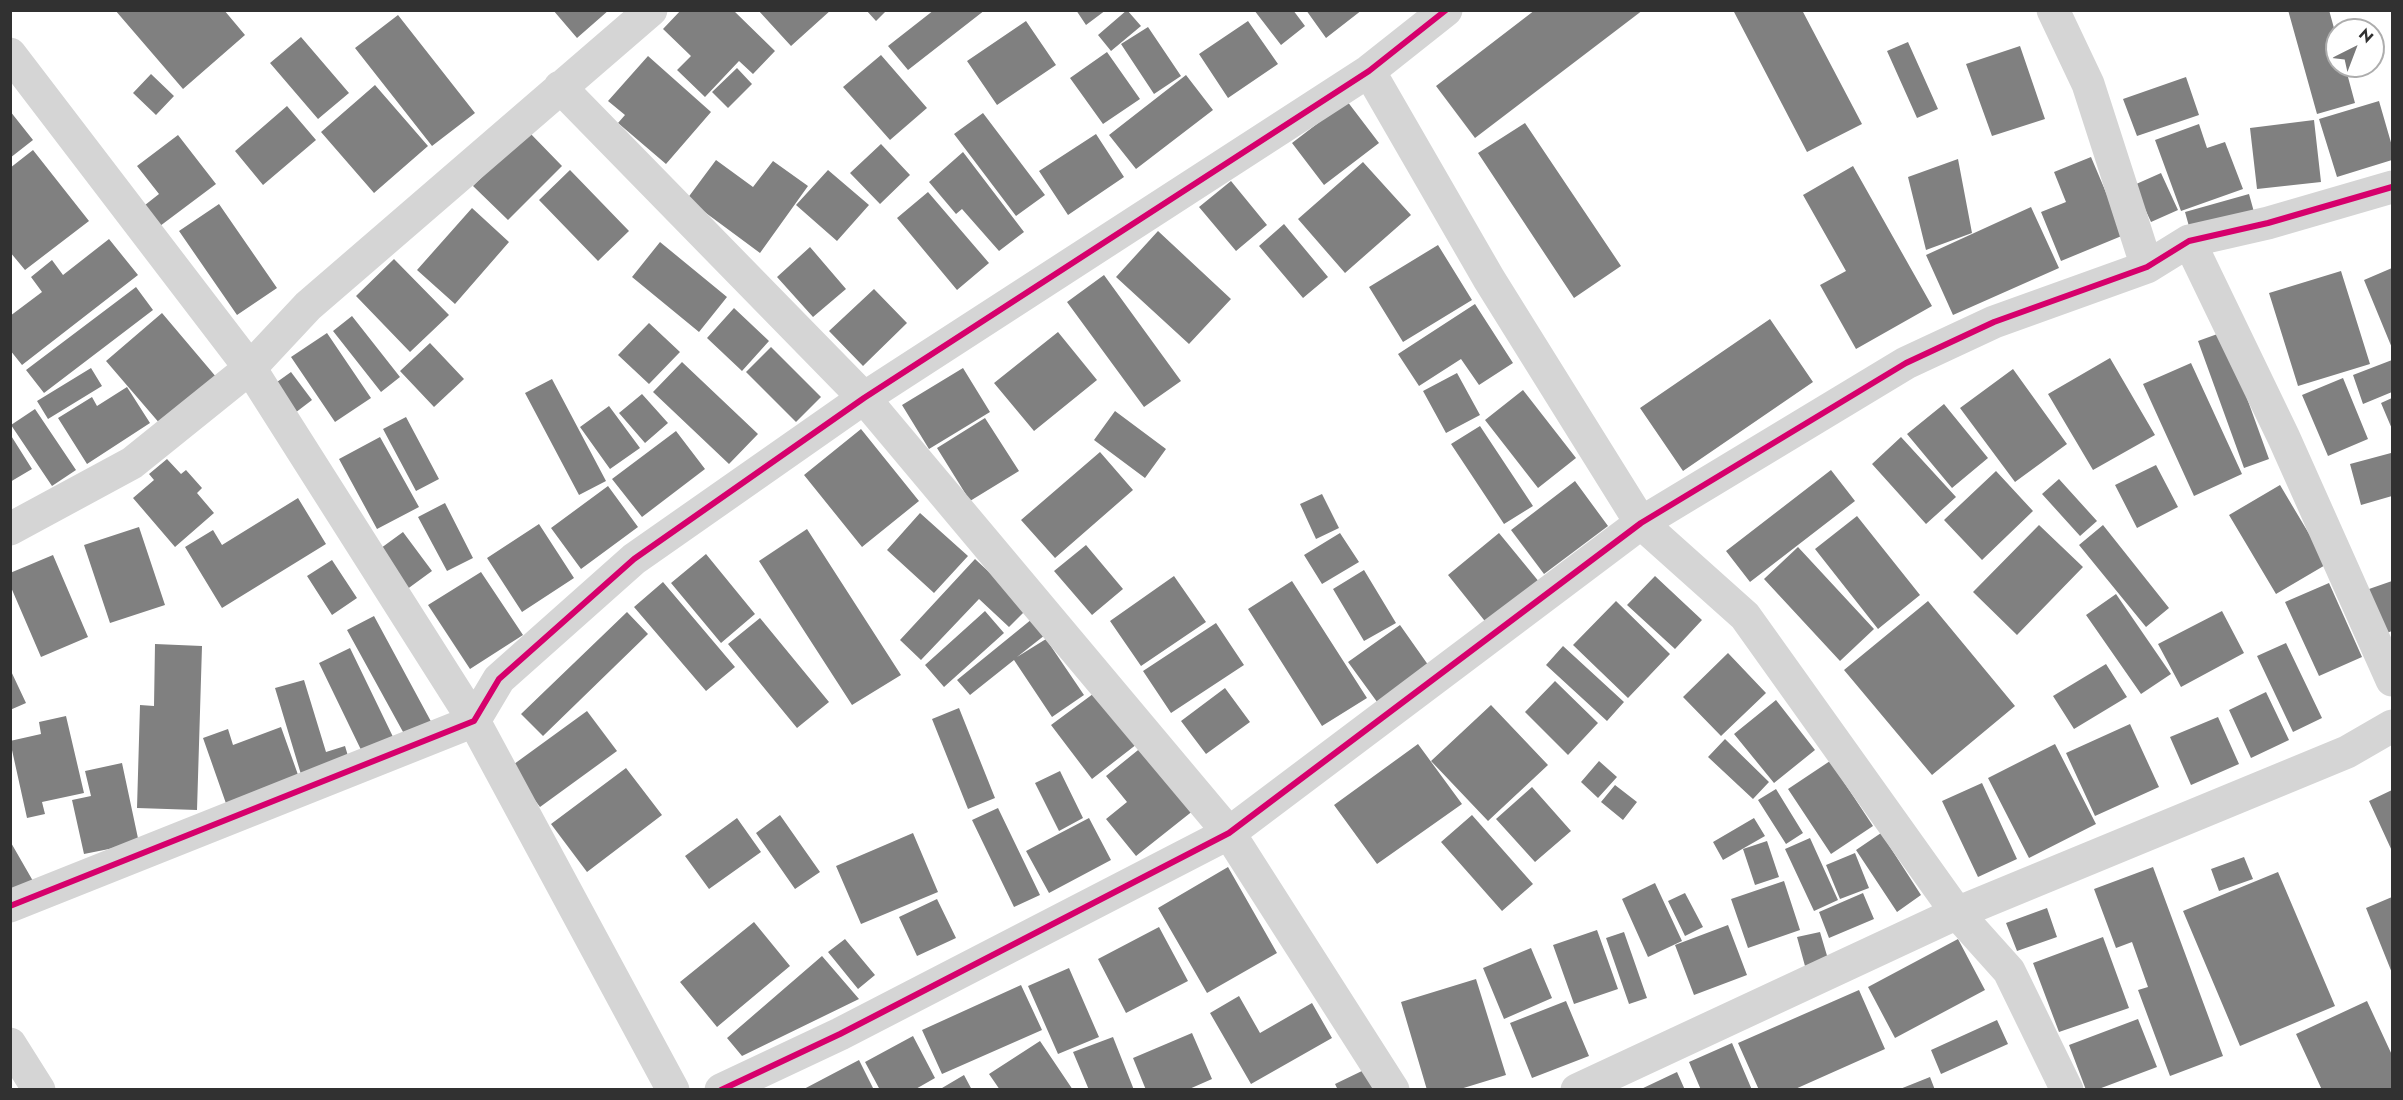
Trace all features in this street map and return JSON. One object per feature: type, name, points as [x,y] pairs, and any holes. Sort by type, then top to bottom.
[{"type":"street","points":[[10,530],[132,463],[250,368],[308,306],[651,10]]},
{"type":"street","points":[[10,906],[474,721],[499,679],[634,560],[864,398],[1369,71],[1446,10]]},
{"type":"street","points":[[2053,10],[2088,84],[2147,267]]},
{"type":"street","points":[[10,54],[250,368],[474,721],[673,1089]]},
{"type":"street","points":[[1369,71],[1489,279],[1641,523],[1745,616],[1957,913],[2009,971],[2067,1089]]},
{"type":"street","points":[[560,87],[864,398],[1229,834],[1393,1089]]},
{"type":"street","points":[[721,1089],[840,1034],[1229,834],[1641,523],[1906,363],[1994,322],[2147,267],[2189,241],[2268,223],[2392,187]]},
{"type":"street","points":[[2189,241],[2284,438],[2392,680]]},
{"type":"street","points":[[1576,1089],[1957,913],[2347,752],[2392,726]]},
{"type":"street","points":[[10,1044],[39,1089]]},
{"type":"building","points":[[115,10],[224,10],[245,35],[183,89]]},
{"type":"building","points":[[553,10],[609,10],[577,38]]},
{"type":"building","points":[[681,10],[733,10],[775,51],[753,74],[739,61],[705,97],[677,70],[691,56],[663,29]]},
{"type":"building","points":[[758,10],[831,10],[791,46]]},
{"type":"building","points":[[866,10],[887,10],[876,21]]},
{"type":"building","points":[[934,10],[985,10],[908,70],[888,46]]},
{"type":"building","points":[[1076,10],[1106,10],[1086,25]]},
{"type":"building","points":[[1127,10],[1141,26],[1111,51],[1098,35]]},
{"type":"building","points":[[1254,10],[1293,10],[1305,26],[1281,45]]},
{"type":"building","points":[[1306,10],[1362,10],[1326,38]]},
{"type":"building","points":[[1535,10],[1643,10],[1475,138],[1436,86]]},
{"type":"building","points":[[1733,10],[1802,10],[1862,124],[1807,152]]},
{"type":"building","points":[[2288,10],[2329,10],[2331,18],[2325,18],[2325,78],[2348,78],[2355,103],[2317,114]]},
{"type":"building","points":[[398,15],[475,113],[432,146],[355,48]]},
{"type":"building","points":[[1026,21],[1056,65],[997,105],[967,61]]},
{"type":"building","points":[[1248,21],[1278,64],[1228,98],[1199,54]]},
{"type":"building","points":[[1148,27],[1181,76],[1154,94],[1121,44]]},
{"type":"building","points":[[301,37],[349,93],[318,119],[270,63]]},
{"type":"building","points":[[1908,42],[1938,109],[1917,118],[1887,51]]},
{"type":"building","points":[[2020,46],[2045,119],[1992,136],[1966,64]]},
{"type":"building","points":[[1107,52],[1140,99],[1103,124],[1070,78]]},
{"type":"building","points":[[881,55],[927,108],[890,140],[843,87]]},
{"type":"building","points":[[648,56],[711,112],[666,164],[618,123],[625,115],[608,101]]},
{"type":"building","points":[[737,68],[752,84],[728,108],[712,92]]},
{"type":"building","points":[[151,74],[174,96],[156,115],[133,93]]},
{"type":"building","points":[[1186,75],[1213,110],[1136,169],[1109,135]]},
{"type":"building","points":[[2186,77],[2199,115],[2137,136],[2123,99]]},
{"type":"building","points":[[375,85],[428,146],[374,193],[321,132]]},
{"type":"building","points":[[1347,101],[1379,143],[1324,185],[1292,143]]},
{"type":"building","points":[[2379,101],[2392,146],[2392,160],[2337,177],[2319,119]]},
{"type":"building","points":[[287,106],[316,140],[263,185],[235,151]]},
{"type":"building","points":[[10,111],[33,140],[10,158]]},
{"type":"building","points":[[983,113],[1045,195],[1016,216],[954,134]]},
{"type":"building","points":[[2314,120],[2321,182],[2257,189],[2250,128]]},
{"type":"building","points":[[1525,123],[1621,266],[1574,298],[1478,153]]},
{"type":"building","points":[[2199,124],[2207,148],[2225,142],[2243,189],[2181,211],[2155,140]]},
{"type":"building","points":[[528,131],[562,166],[508,220],[473,186]]},
{"type":"building","points":[[1096,134],[1124,177],[1068,215],[1039,171]]},
{"type":"building","points":[[178,135],[216,184],[156,229],[140,209],[159,194],[137,166]]},
{"type":"building","points":[[881,144],[910,175],[880,204],[850,173]]},
{"type":"building","points":[[33,150],[89,221],[25,270],[10,252],[10,168]]},
{"type":"building","points":[[963,152],[1024,232],[999,251],[962,209],[956,214],[929,182]]},
{"type":"building","points":[[2091,157],[2124,235],[2061,261],[2041,212],[2066,202],[2054,172]]},
{"type":"building","points":[[1958,159],[1972,233],[1926,250],[1908,177]]},
{"type":"building","points":[[716,160],[753,187],[773,161],[808,186],[760,253],[687,199]]},
{"type":"building","points":[[1363,162],[1411,215],[1345,273],[1298,219]]},
{"type":"building","points":[[1853,166],[1932,306],[1856,349],[1820,285],[1846,271],[1803,195]]},
{"type":"building","points":[[570,170],[629,231],[598,261],[539,200]]},
{"type":"building","points":[[828,170],[869,205],[837,241],[796,205]]},
{"type":"building","points":[[2161,173],[2178,210],[2151,222],[2134,185]]},
{"type":"building","points":[[1231,181],[1267,225],[1236,251],[1199,207]]},
{"type":"building","points":[[928,192],[989,263],[957,290],[897,218]]},
{"type":"building","points":[[2249,194],[2254,212],[2190,230],[2185,212]]},
{"type":"building","points":[[219,204],[277,288],[237,315],[179,231]]},
{"type":"building","points":[[2031,207],[2059,268],[1953,315],[1926,255]]},
{"type":"building","points":[[472,208],[509,242],[455,304],[417,270]]},
{"type":"building","points":[[1284,224],[1328,277],[1303,298],[1259,246]]},
{"type":"building","points":[[1158,231],[1231,299],[1189,344],[1116,277]]},
{"type":"building","points":[[109,239],[138,275],[22,365],[10,350],[10,316],[42,292],[31,277],[52,260],[63,275]]},
{"type":"building","points":[[660,242],[727,297],[699,332],[632,277]]},
{"type":"building","points":[[1438,245],[1472,300],[1403,342],[1369,287]]},
{"type":"building","points":[[810,247],[846,289],[813,317],[777,277]]},
{"type":"building","points":[[394,259],[449,315],[410,352],[356,296]]},
{"type":"building","points":[[2392,268],[2392,348],[2364,280]]},
{"type":"building","points":[[2341,271],[2370,364],[2298,386],[2269,293]]},
{"type":"building","points":[[1104,275],[1181,381],[1144,407],[1067,302]]},
{"type":"building","points":[[136,287],[153,310],[44,393],[26,370]]},
{"type":"building","points":[[874,289],[907,323],[863,366],[829,331]]},
{"type":"building","points":[[1475,304],[1513,363],[1479,385],[1461,359],[1419,386],[1398,354]]},
{"type":"building","points":[[734,308],[769,341],[742,371],[707,338]]},
{"type":"building","points":[[162,313],[217,378],[161,425],[106,361]]},
{"type":"building","points":[[352,316],[400,377],[381,392],[333,331]]},
{"type":"building","points":[[1770,319],[1813,382],[1683,471],[1640,408]]},
{"type":"building","points":[[649,323],[680,352],[649,384],[618,355]]},
{"type":"building","points":[[1058,332],[1097,380],[1034,431],[994,383]]},
{"type":"building","points":[[2223,332],[2269,459],[2244,468],[2198,341]]},
{"type":"building","points":[[327,333],[371,398],[335,422],[291,357]]},
{"type":"building","points":[[430,343],[464,379],[434,407],[400,371]]},
{"type":"building","points":[[771,347],[821,397],[796,422],[746,372]]},
{"type":"building","points":[[2110,358],[2155,435],[2093,470],[2048,394]]},
{"type":"building","points":[[2392,360],[2392,392],[2363,404],[2353,375]]},
{"type":"building","points":[[682,362],[758,434],[729,464],[653,392]]},
{"type":"building","points":[[2191,363],[2242,474],[2194,496],[2143,384]]},
{"type":"building","points":[[91,368],[102,386],[48,419],[37,401]]},
{"type":"building","points":[[963,368],[990,412],[929,449],[902,405]]},
{"type":"building","points":[[2013,369],[2067,444],[2015,482],[1960,408]]},
{"type":"building","points":[[291,372],[312,400],[291,416],[270,387]]},
{"type":"building","points":[[1457,373],[1480,415],[1446,433],[1423,391]]},
{"type":"building","points":[[2343,378],[2368,439],[2328,456],[2302,395]]},
{"type":"building","points":[[552,379],[606,481],[579,495],[525,393]]},
{"type":"building","points":[[127,387],[150,423],[87,464],[58,418],[92,397],[97,406]]},
{"type":"building","points":[[1523,390],[1576,458],[1538,488],[1485,420]]},
{"type":"building","points":[[642,394],[668,423],[645,443],[619,413]]},
{"type":"building","points":[[2392,398],[2392,429],[2381,403]]},
{"type":"building","points":[[1944,404],[1988,458],[1952,488],[1907,434]]},
{"type":"building","points":[[609,406],[640,448],[610,469],[580,427]]},
{"type":"building","points":[[35,409],[76,470],[52,486],[11,425]]},
{"type":"building","points":[[1115,411],[1166,449],[1145,478],[1094,440]]},
{"type":"building","points":[[406,417],[439,479],[416,491],[383,429]]},
{"type":"building","points":[[985,418],[1019,471],[970,501],[937,448]]},
{"type":"building","points":[[1480,426],[1533,506],[1504,524],[1451,444]]},
{"type":"building","points":[[861,429],[919,501],[862,547],[804,475]]},
{"type":"building","points":[[676,431],[705,469],[642,517],[612,479]]},
{"type":"building","points":[[10,434],[32,469],[10,482]]},
{"type":"building","points":[[380,437],[419,507],[377,529],[339,459]]},
{"type":"building","points":[[1901,437],[1956,497],[1926,524],[1872,464]]},
{"type":"building","points":[[1100,452],[1133,490],[1055,558],[1021,520]]},
{"type":"building","points":[[2391,453],[2392,496],[2361,505],[2350,464]]},
{"type":"building","points":[[167,459],[181,474],[186,470],[202,488],[197,493],[214,513],[175,547],[133,498],[154,480],[149,474]]},
{"type":"building","points":[[2156,465],[2178,507],[2137,528],[2115,485]]},
{"type":"building","points":[[1831,470],[1855,501],[1750,582],[1726,551]]},
{"type":"building","points":[[1996,471],[2033,511],[1982,560],[1944,520]]},
{"type":"building","points":[[2059,479],[2097,521],[2080,536],[2042,494]]},
{"type":"building","points":[[1575,481],[1608,526],[1544,574],[1511,530]]},
{"type":"building","points":[[2280,485],[2327,564],[2276,594],[2229,515]]},
{"type":"building","points":[[608,486],[638,527],[581,569],[551,528]]},
{"type":"building","points":[[1322,494],[1339,528],[1316,539],[1300,504]]},
{"type":"building","points":[[298,498],[326,544],[222,608],[185,547],[213,530],[222,545]]},
{"type":"building","points":[[445,503],[473,558],[447,571],[418,517]]},
{"type":"building","points":[[920,513],[968,556],[934,593],[887,550]]},
{"type":"building","points":[[1857,516],[1920,595],[1878,629],[1815,549]]},
{"type":"building","points":[[539,524],[574,578],[522,612],[487,558]]},
{"type":"building","points":[[2039,525],[2083,567],[2017,635],[1973,592]]},
{"type":"building","points":[[2103,525],[2169,608],[2146,627],[2079,545]]},
{"type":"building","points":[[139,527],[165,605],[110,623],[84,545]]},
{"type":"building","points":[[807,529],[901,675],[852,705],[759,561]]},
{"type":"building","points":[[403,532],[432,571],[406,590],[377,551]]},
{"type":"building","points":[[1340,533],[1359,562],[1322,584],[1304,555]]},
{"type":"building","points":[[1499,533],[1540,583],[1488,625],[1448,575]]},
{"type":"building","points":[[1086,545],[1123,589],[1092,615],[1054,571]]},
{"type":"building","points":[[1798,547],[1874,629],[1840,661],[1764,579]]},
{"type":"building","points":[[706,554],[755,614],[721,643],[671,583]]},
{"type":"building","points":[[53,555],[88,637],[41,657],[10,585],[10,573]]},
{"type":"building","points":[[975,559],[1028,608],[1009,627],[979,599],[921,660],[900,640]]},
{"type":"building","points":[[332,560],[357,598],[332,615],[307,576]]},
{"type":"building","points":[[1364,570],[1396,623],[1364,641],[1333,589]]},
{"type":"building","points":[[481,572],[523,635],[470,669],[428,605]]},
{"type":"building","points":[[1174,576],[1206,622],[1141,666],[1110,621]]},
{"type":"building","points":[[1655,576],[1702,620],[1675,649],[1627,605]]},
{"type":"building","points":[[1292,581],[1367,698],[1322,726],[1248,609]]},
{"type":"building","points":[[2392,581],[2392,631],[2384,634],[2369,589]]},
{"type":"building","points":[[663,582],[735,667],[706,691],[634,607]]},
{"type":"building","points":[[2329,583],[2362,657],[2319,676],[2285,602]]},
{"type":"building","points":[[2116,594],[2171,674],[2141,694],[2086,615]]},
{"type":"building","points":[[1616,601],[1670,654],[1628,698],[1573,645]]},
{"type":"building","points":[[1928,601],[2015,706],[1932,775],[1844,670]]},
{"type":"building","points":[[985,611],[1004,633],[944,687],[925,665]]},
{"type":"building","points":[[2222,611],[2244,653],[2181,687],[2158,644]]},
{"type":"building","points":[[627,612],[648,634],[543,736],[521,714]]},
{"type":"building","points":[[374,616],[434,727],[408,741],[347,630]]},
{"type":"building","points":[[760,618],[829,702],[797,728],[728,644]]},
{"type":"building","points":[[1032,619],[1045,635],[1017,657],[1046,639],[1084,695],[1052,717],[1014,660],[970,695],[957,680]]},
{"type":"building","points":[[1216,623],[1244,665],[1171,713],[1143,671]]},
{"type":"building","points":[[1400,625],[1431,669],[1380,706],[1348,662]]},
{"type":"building","points":[[2286,643],[2322,718],[2293,732],[2257,656]]},
{"type":"building","points":[[155,644],[202,646],[197,810],[137,808],[140,705],[154,706]]},
{"type":"building","points":[[1563,646],[1624,702],[1607,721],[1546,665]]},
{"type":"building","points":[[350,648],[395,741],[364,756],[319,663]]},
{"type":"building","points":[[1728,653],[1766,693],[1721,736],[1683,697]]},
{"type":"building","points":[[2106,664],[2127,697],[2074,729],[2053,696]]},
{"type":"building","points":[[10,669],[26,703],[10,710]]},
{"type":"building","points":[[304,680],[326,752],[345,746],[351,766],[303,781],[275,688]]},
{"type":"building","points":[[1555,681],[1598,723],[1568,755],[1525,712]]},
{"type":"building","points":[[1225,688],[1250,722],[1206,754],[1181,721]]},
{"type":"building","points":[[1097,691],[1137,744],[1092,779],[1051,725]]},
{"type":"building","points":[[2266,692],[2289,740],[2251,758],[2229,710]]},
{"type":"building","points":[[1776,700],[1815,750],[1774,783],[1734,734]]},
{"type":"building","points":[[1491,705],[1548,765],[1488,821],[1431,761]]},
{"type":"building","points":[[959,708],[995,798],[968,809],[932,719]]},
{"type":"building","points":[[587,711],[617,751],[540,807],[510,767]]},
{"type":"building","points":[[66,716],[84,793],[42,802],[45,814],[27,818],[10,741],[41,734],[39,722]]},
{"type":"building","points":[[2218,717],[2239,764],[2191,785],[2170,737]]},
{"type":"building","points":[[2130,724],[2159,787],[2095,816],[2066,753]]},
{"type":"building","points":[[281,727],[302,786],[229,812],[203,738],[228,729],[233,745]]},
{"type":"building","points":[[1725,739],[1769,782],[1753,799],[1708,757]]},
{"type":"building","points":[[1148,742],[1199,806],[1136,856],[1106,819],[1127,802],[1106,776]]},
{"type":"building","points":[[1418,744],[1462,804],[1377,864],[1334,805]]},
{"type":"building","points":[[2055,744],[2096,824],[2029,858],[1988,778]]},
{"type":"building","points":[[1599,761],[1617,777],[1598,798],[1581,782]]},
{"type":"building","points":[[1830,761],[1873,826],[1831,854],[1788,789]]},
{"type":"building","points":[[122,763],[139,843],[84,854],[72,800],[91,796],[85,771]]},
{"type":"building","points":[[626,768],[662,815],[587,872],[551,824]]},
{"type":"building","points":[[1060,771],[1083,818],[1059,831],[1035,783]]},
{"type":"building","points":[[1982,783],[2017,859],[1978,877],[1942,801]]},
{"type":"building","points":[[1615,785],[1637,802],[1623,820],[1601,802]]},
{"type":"building","points":[[1532,787],[1571,831],[1535,862],[1496,819]]},
{"type":"building","points":[[1776,789],[1803,833],[1786,844],[1758,800]]},
{"type":"building","points":[[2392,790],[2392,851],[2369,801]]},
{"type":"building","points":[[998,808],[1040,895],[1014,907],[972,820]]},
{"type":"building","points":[[780,815],[820,872],[795,889],[756,833]]},
{"type":"building","points":[[1472,815],[1533,884],[1502,911],[1441,842]]},
{"type":"building","points":[[737,818],[761,852],[709,889],[685,856]]},
{"type":"building","points":[[1089,818],[1111,860],[1049,893],[1026,851]]},
{"type":"building","points":[[1754,818],[1765,836],[1723,860],[1713,842]]},
{"type":"building","points":[[913,833],[938,892],[861,924],[836,866]]},
{"type":"building","points":[[1881,833],[1921,895],[1897,912],[1856,850]]},
{"type":"building","points":[[1810,838],[1838,900],[1814,911],[1785,849]]},
{"type":"building","points":[[10,841],[33,881],[10,894]]},
{"type":"building","points":[[1767,841],[1779,877],[1755,885],[1743,849]]},
{"type":"building","points":[[1855,853],[1869,888],[1840,899],[1826,865]]},
{"type":"building","points":[[2244,857],[2253,879],[2219,891],[2211,869]]},
{"type":"building","points":[[1228,867],[1277,953],[1207,993],[1158,908]]},
{"type":"building","points":[[2153,867],[2223,1056],[2170,1076],[2138,990],[2148,987],[2132,942],[2116,948],[2094,889]]},
{"type":"building","points":[[2278,872],[2335,1006],[2240,1046],[2183,911]]},
{"type":"building","points":[[1784,881],[1800,930],[1748,948],[1731,899]]},
{"type":"building","points":[[1655,883],[1682,941],[1648,957],[1622,899]]},
{"type":"building","points":[[1685,893],[1703,927],[1685,936],[1668,901]]},
{"type":"building","points":[[1863,893],[1874,919],[1829,938],[1819,912]]},
{"type":"building","points":[[2392,897],[2392,973],[2366,908]]},
{"type":"building","points":[[937,899],[956,938],[917,956],[899,917]]},
{"type":"building","points":[[2047,908],[2057,937],[2017,951],[2006,923]]},
{"type":"building","points":[[754,922],[790,966],[717,1027],[680,982]]},
{"type":"building","points":[[1728,925],[1747,975],[1694,995],[1675,945]]},
{"type":"building","points":[[1159,927],[1188,981],[1126,1013],[1098,959]]},
{"type":"building","points":[[1597,930],[1618,989],[1574,1004],[1553,945]]},
{"type":"building","points":[[1624,932],[1647,998],[1629,1004],[1606,938]]},
{"type":"building","points":[[1820,932],[1828,959],[1805,966],[1797,937]]},
{"type":"building","points":[[2103,937],[2129,1008],[2059,1032],[2033,963]]},
{"type":"building","points":[[845,939],[875,975],[858,989],[828,952]]},
{"type":"building","points":[[1958,939],[1985,990],[1895,1038],[1868,987]]},
{"type":"building","points":[[1531,948],[1552,998],[1504,1019],[1483,968]]},
{"type":"building","points":[[822,956],[859,999],[742,1056],[727,1038]]},
{"type":"building","points":[[1069,968],[1099,1037],[1058,1054],[1028,986]]},
{"type":"building","points":[[1476,979],[1506,1075],[1457,1090],[1427,1090],[1401,1002]]},
{"type":"building","points":[[1021,985],[1042,1030],[942,1074],[922,1030]]},
{"type":"building","points":[[1859,990],[1885,1049],[1793,1090],[1759,1090],[1738,1043]]},
{"type":"building","points":[[1239,996],[1260,1033],[1312,1003],[1332,1038],[1251,1084],[1210,1013]]},
{"type":"building","points":[[1566,1001],[1589,1056],[1532,1078],[1510,1023]]},
{"type":"building","points":[[2367,1001],[2392,1055],[2392,1090],[2322,1090],[2296,1034]]},
{"type":"building","points":[[2138,1019],[2157,1067],[2096,1090],[2086,1090],[2069,1045]]},
{"type":"building","points":[[1997,1020],[2008,1044],[1941,1074],[1931,1050]]},
{"type":"building","points":[[1192,1033],[1212,1079],[1187,1090],[1146,1090],[1133,1058]]},
{"type":"building","points":[[913,1036],[935,1078],[914,1090],[880,1090],[865,1062]]},
{"type":"building","points":[[1113,1037],[1134,1090],[1089,1090],[1073,1052]]},
{"type":"building","points":[[1040,1041],[1073,1090],[1000,1090],[989,1074]]},
{"type":"building","points":[[1732,1043],[1752,1090],[1701,1090],[1689,1062]]},
{"type":"building","points":[[859,1060],[874,1090],[802,1090]]},
{"type":"building","points":[[1364,1070],[1374,1090],[1338,1090],[1335,1084]]},
{"type":"building","points":[[1677,1072],[1685,1090],[1639,1090]]},
{"type":"building","points":[[964,1075],[972,1090],[943,1090],[942,1088]]},
{"type":"building","points":[[1930,1077],[1935,1090],[1900,1090],[1900,1089]]},
{"type":"cycle path","points":[[10,906],[474,721],[499,679],[634,559],[864,398],[1369,71],[1446,10]]},
{"type":"cycle path","points":[[721,1090],[840,1034],[1229,833],[1641,523],[1906,363],[1994,322],[2147,267],[2189,241],[2268,223],[2392,187]]}]
